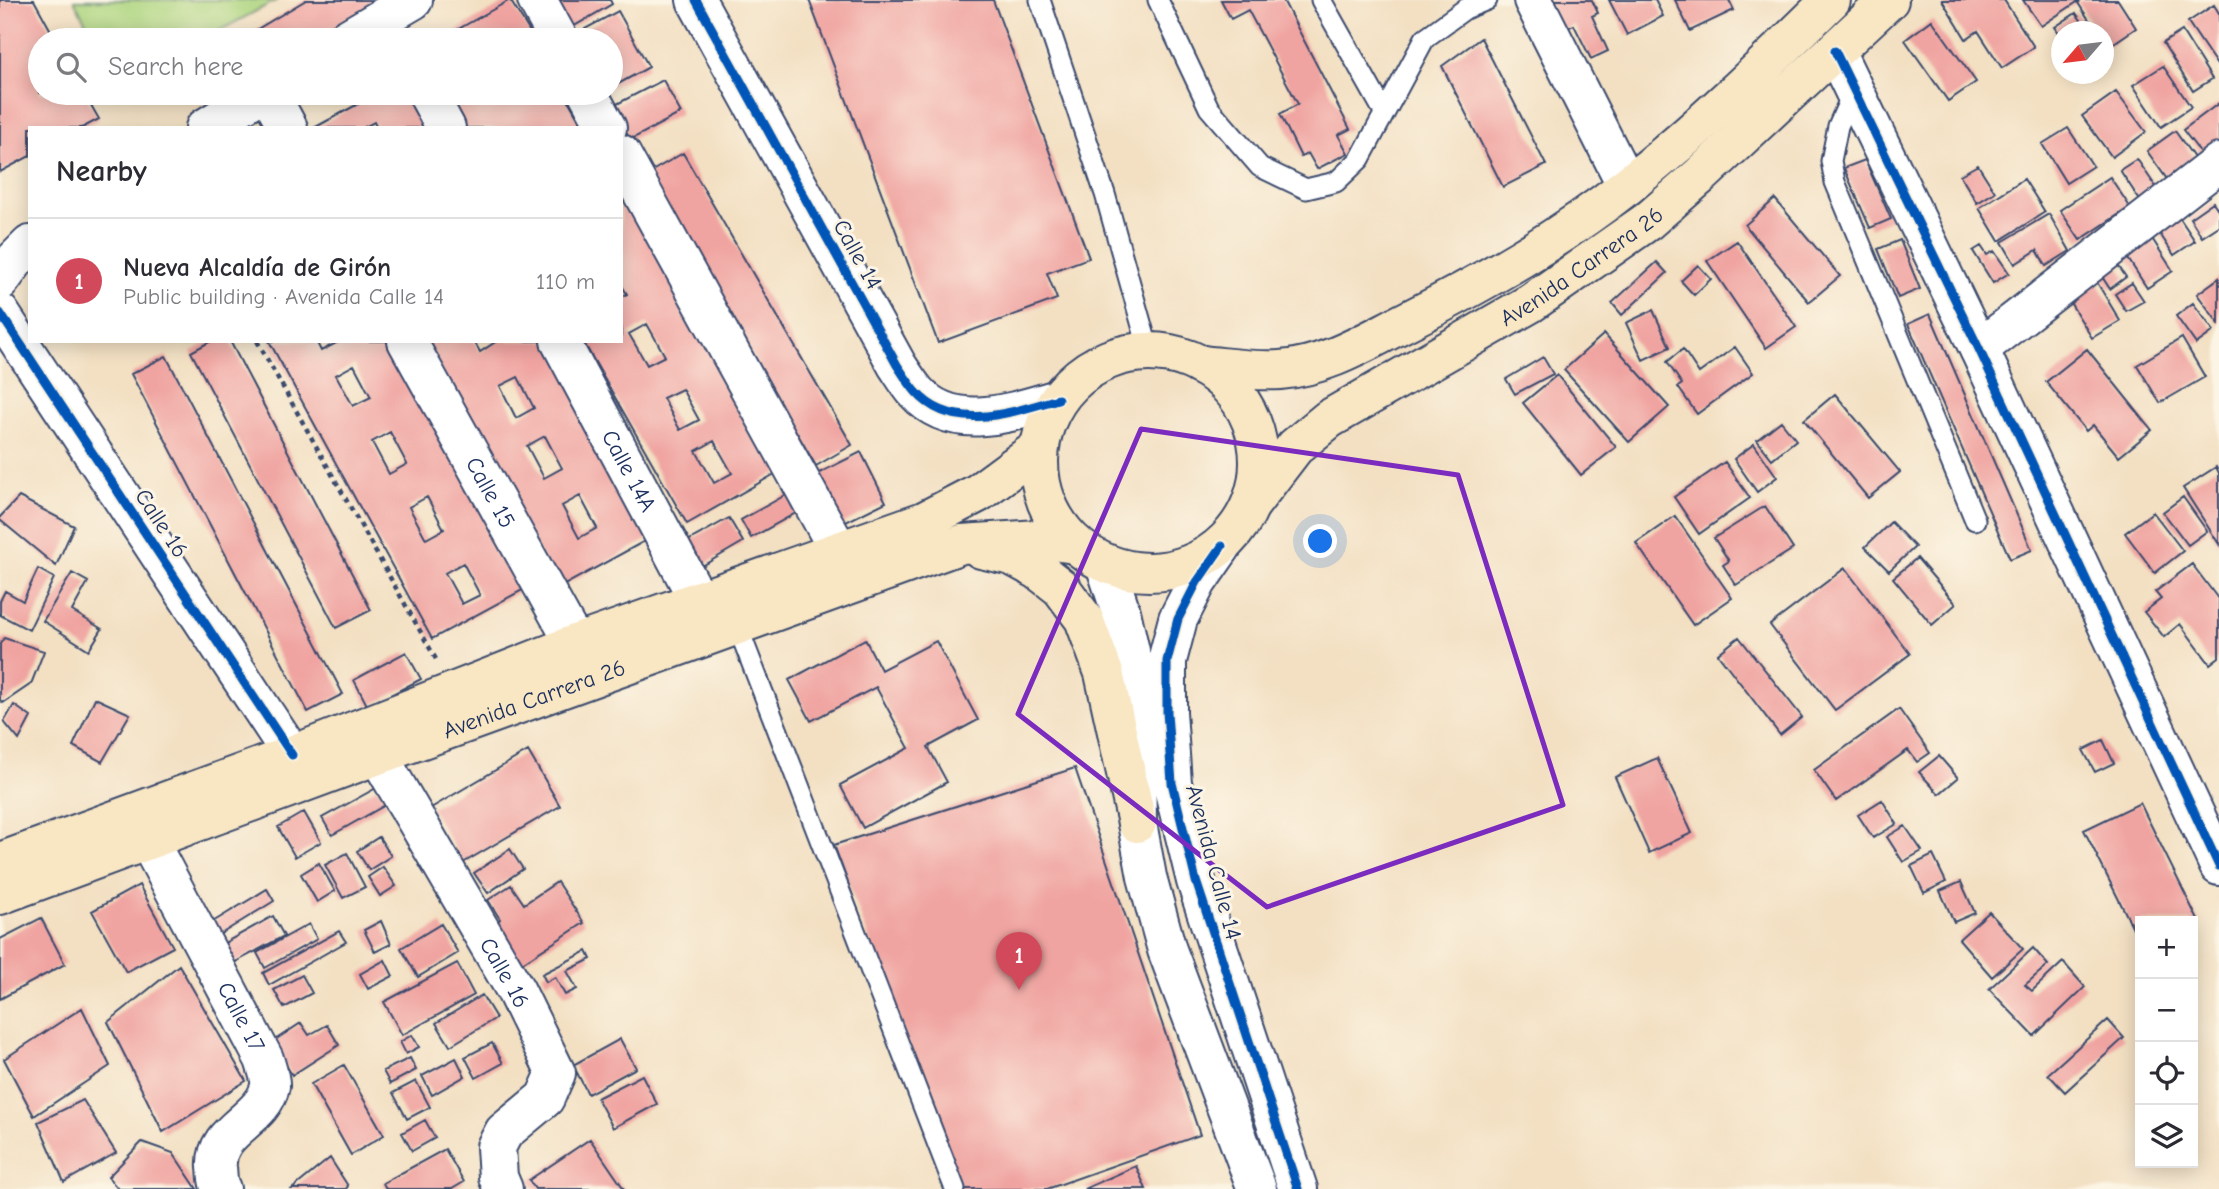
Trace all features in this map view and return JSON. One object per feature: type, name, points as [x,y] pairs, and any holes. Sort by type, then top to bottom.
[{"type":"main road","name":"Avenida Carrera 26","points":[[1200,365],[1280,370],[1310,365],[1348,351],[1470,289],[1553,239],[1627,186],[1831,0]]},
{"type":"main road","name":"Avenida Carrera 26","points":[[1252,503],[1295,447],[1329,419],[1531,303],[1648,221],[1889,0]]},
{"type":"main road","points":[[1149,351],[1176,355],[1200,365],[1222,380],[1240,400],[1252,424],[1259,450],[1259,477],[1252,503],[1240,526],[1222,545],[1201,560],[1178,569],[1154,573],[1129,571],[1090,554],[1058,524],[1045,500],[1040,475],[1039,448],[1046,422],[1058,399],[1076,379],[1098,364],[1123,355],[1149,351]]},
{"type":"main road","name":"Avenida Carrera 26","points":[[0,862],[292,755],[576,644],[924,521],[949,510],[1003,477],[1039,448]]},
{"type":"main road","name":"Avenida Carrera 26","points":[[0,895],[962,544],[1038,538],[1090,554]]},
{"type":"main road","points":[[962,544],[1012,556],[1038,570],[1061,589],[1084,619],[1104,673],[1137,823]]},
{"type":"street","points":[[537,0],[552,28]]},
{"type":"street","name":"Calle 14","points":[[696,0],[897,365],[916,393],[940,410],[975,418],[1012,412],[1058,399]]},
{"type":"street","points":[[1533,0],[1627,186]]},
{"type":"street","points":[[374,28],[399,18]]},
{"type":"street","points":[[1835,51],[1979,349],[2219,866]]},
{"type":"street","points":[[208,126],[242,105]]},
{"type":"street","points":[[276,105],[287,126]]},
{"type":"street","points":[[434,105],[445,126]]},
{"type":"street","points":[[595,105],[606,126]]},
{"type":"street","points":[[623,158],[839,551]]},
{"type":"street","points":[[1979,349],[2219,163]]},
{"type":"street","points":[[0,281],[28,247]]},
{"type":"street","name":"Calle 16","points":[[0,313],[292,755]]},
{"type":"street","name":"Calle 15","points":[[408,343],[576,644]]},
{"type":"street","name":"Calle 14A","points":[[561,343],[699,601]]},
{"type":"street","name":"Avenida Calle 14","points":[[1222,545],[1197,582],[1178,619],[1167,661],[1172,783],[1182,833],[1196,881],[1298,1189]]},
{"type":"street","points":[[1090,554],[1121,612],[1130,651],[1135,704],[1137,823],[1147,877],[1167,950],[1257,1189]]},
{"type":"street","name":"Calle 16","points":[[378,755],[516,991],[556,1073],[545,1098],[504,1132],[496,1147],[498,1177],[503,1189]]},
{"type":"street","name":"Calle 17","points":[[148,840],[264,1059],[270,1085],[258,1109],[228,1135],[216,1157],[218,1184],[221,1189]]},
{"type":"lane","points":[[1040,0],[1105,194],[1149,351]]},
{"type":"lane","points":[[1158,0],[1209,108],[1260,167],[1306,189],[1336,182],[1360,159],[1425,38],[1465,9],[1487,0]]},
{"type":"lane","points":[[1321,0],[1384,112]]},
{"type":"lane","points":[[1854,90],[1838,126],[1831,161],[1836,182],[1975,520]]},
{"type":"lane","points":[[737,625],[956,1189]]},
{"type":"path","points":[[258,343],[455,692]]},
{"type":"highlighted area","points":[[1141,429],[1458,475],[1563,805],[1267,907],[1018,714]]},
{"type":"green space","points":[[74,0],[277,0],[224,28],[89,28]]},
{"type":"building","points":[[0,0],[34,0],[49,28],[28,28],[28,105],[91,105],[99,119],[86,126],[28,126],[28,157],[0,172]]},
{"type":"building","points":[[306,0],[376,2],[334,28],[259,28]]},
{"type":"building","points":[[510,0],[528,28],[460,28]]},
{"type":"building","points":[[553,0],[610,0],[612,4],[568,28]]},
{"type":"building","points":[[809,0],[993,0],[1089,258],[1047,273],[1057,299],[938,343]]},
{"type":"building","points":[[1221,0],[1283,0],[1350,129],[1338,135],[1348,153],[1317,169],[1308,153],[1301,157],[1280,114],[1298,104],[1248,10],[1231,19]]},
{"type":"building","points":[[1548,0],[1592,0],[1598,13],[1592,16],[1608,51],[1591,59],[1574,25],[1562,30]]},
{"type":"building","points":[[1609,0],[1655,0],[1663,16],[1627,35]]},
{"type":"building","points":[[1675,0],[1729,0],[1734,10],[1690,31]]},
{"type":"building","points":[[1942,0],[2004,0],[2034,47],[2002,68],[1978,31],[1966,39]]},
{"type":"building","points":[[2023,0],[2080,0],[2041,26]]},
{"type":"building","points":[[2082,0],[2118,0],[2136,28],[2114,43],[2114,21],[2090,21],[2078,3]]},
{"type":"building","points":[[2214,5],[2219,13],[2219,68],[2188,22]]},
{"type":"building","points":[[618,11],[649,67],[623,81],[623,28],[587,28]]},
{"type":"building","points":[[2076,13],[2081,21],[2064,21]]},
{"type":"building","points":[[1932,20],[1976,82],[1948,101],[1905,40]]},
{"type":"building","points":[[2182,31],[2212,79],[2193,91],[2163,43]]},
{"type":"building","points":[[1481,38],[1546,165],[1503,187],[1442,66]]},
{"type":"building","points":[[2163,66],[2191,107],[2161,127],[2133,85]]},
{"type":"building","points":[[663,80],[681,113],[630,140],[613,106],[623,105],[623,101]]},
{"type":"building","points":[[2116,92],[2146,132],[2112,157],[2082,116]]},
{"type":"building","points":[[2219,103],[2219,151],[2207,161],[2183,130]]},
{"type":"building","points":[[356,105],[419,105],[430,126],[376,126],[374,122],[367,126],[318,126]]},
{"type":"building","points":[[448,105],[571,105],[583,126],[460,126]]},
{"type":"building","points":[[2068,128],[2093,166],[2066,183],[2042,144]]},
{"type":"building","points":[[2175,131],[2202,169],[2174,189],[2147,151]]},
{"type":"building","points":[[683,153],[852,445],[816,466],[662,200],[640,178]]},
{"type":"building","points":[[2137,159],[2160,193],[2143,205],[2120,170]]},
{"type":"building","points":[[1865,160],[1891,219],[1870,228],[1844,168]]},
{"type":"building","points":[[1978,165],[1995,192],[1977,203],[1960,175]]},
{"type":"building","points":[[2110,177],[2130,207],[2080,240],[2060,210]]},
{"type":"building","points":[[2024,179],[2045,212],[1999,241],[1979,208]]},
{"type":"building","points":[[623,196],[780,471],[687,524],[584,343],[623,343],[623,296],[627,294],[623,287]],"holes":[[[647,324],[665,356],[647,365],[629,334]],[[682,389],[699,420],[680,430],[663,398]],[[714,441],[732,473],[714,483],[696,451]]]},
{"type":"building","points":[[1775,199],[1840,276],[1809,302],[1745,225]]},
{"type":"building","points":[[2213,202],[2219,211],[2219,226],[2202,237],[2190,218]]},
{"type":"building","points":[[2049,214],[2070,251],[2046,266],[2037,250],[2015,264],[2002,242]]},
{"type":"building","points":[[2179,217],[2195,241],[2174,255],[2158,231]]},
{"type":"building","points":[[2151,237],[2173,271],[2147,288],[2125,254]]},
{"type":"building","points":[[1900,240],[1920,289],[1898,298],[1878,249]]},
{"type":"building","points":[[1737,241],[1796,327],[1766,348],[1707,261]]},
{"type":"building","points":[[1981,246],[1987,255],[1994,251],[2009,273],[1993,283],[1973,251]]},
{"type":"building","points":[[2113,258],[2126,277],[2110,289],[2097,269]]},
{"type":"building","points":[[1657,262],[1667,273],[1622,315],[1612,303]]},
{"type":"building","points":[[1698,265],[1711,279],[1694,295],[1681,281]]},
{"type":"building","points":[[2092,274],[2120,321],[2092,338],[2063,291]]},
{"type":"building","points":[[2219,278],[2219,324],[2197,294]]},
{"type":"building","points":[[2132,283],[2144,301],[2126,311],[2115,294]]},
{"type":"building","points":[[2193,303],[2214,331],[2196,344],[2176,316]]},
{"type":"building","points":[[1653,310],[1670,347],[1643,360],[1626,323]]},
{"type":"building","points":[[1930,314],[2032,550],[2010,559],[1908,324]]},
{"type":"building","points":[[1604,334],[1669,407],[1629,442],[1564,370]]},
{"type":"building","points":[[2182,338],[2205,377],[2160,403],[2137,365]]},
{"type":"building","points":[[207,343],[231,343],[371,610],[336,628],[191,352]]},
{"type":"building","points":[[270,343],[317,343],[321,351],[336,343],[395,343],[528,587],[432,639]],"holes":[[[354,365],[371,397],[353,406],[336,375]],[[390,432],[407,464],[389,474],[372,442]],[[427,497],[444,529],[426,539],[409,507]],[[463,563],[480,595],[462,604],[445,573]]]},
{"type":"building","points":[[426,343],[475,343],[480,352],[494,343],[549,343],[654,536],[559,588]],"holes":[[[518,377],[534,408],[516,418],[500,386]],[[545,436],[562,468],[544,478],[527,446]],[[580,496],[597,528],[579,538],[562,506]]]},
{"type":"building","points":[[1735,347],[1753,373],[1697,414],[1678,387],[1682,384],[1667,362],[1683,349],[1699,373]]},
{"type":"building","points":[[2087,349],[2152,430],[2119,457],[2093,425],[2086,431],[2046,382]]},
{"type":"building","points":[[166,356],[343,694],[308,712],[131,374]]},
{"type":"building","points":[[1543,357],[1553,374],[1515,394],[1506,379]]},
{"type":"building","points":[[1557,375],[1616,447],[1581,475],[1523,403]]},
{"type":"building","points":[[1835,394],[1900,472],[1868,498],[1804,420]]},
{"type":"building","points":[[1781,421],[1796,440],[1772,459],[1757,440]]},
{"type":"building","points":[[1754,444],[1777,477],[1757,492],[1734,459]]},
{"type":"building","points":[[861,452],[886,502],[838,526],[813,476]]},
{"type":"building","points":[[1725,462],[1750,498],[1699,534],[1674,497]]},
{"type":"building","points":[[2216,467],[2219,473],[2219,544],[2183,488]]},
{"type":"building","points":[[791,492],[801,510],[751,538],[741,520]]},
{"type":"building","points":[[19,497],[74,526],[56,566],[0,520]]},
{"type":"building","points":[[2183,497],[2207,531],[2188,545],[2163,512]]},
{"type":"building","points":[[1765,506],[1793,549],[1736,585],[1723,565],[1729,561],[1714,538]]},
{"type":"building","points":[[2153,512],[2183,551],[2155,573],[2125,533]]},
{"type":"building","points":[[1675,516],[1732,598],[1693,625],[1636,543]]},
{"type":"building","points":[[729,518],[743,542],[702,566],[688,541]]},
{"type":"building","points":[[1891,522],[1915,547],[1889,571],[1865,547]]},
{"type":"building","points":[[1917,558],[1956,604],[1932,625],[1893,578]]},
{"type":"building","points":[[2192,564],[2219,600],[2219,657],[2210,664],[2180,624],[2164,637],[2144,612],[2161,599],[2155,592]]},
{"type":"building","points":[[1845,568],[1910,654],[1835,710],[1770,625]]},
{"type":"building","points":[[38,569],[54,578],[29,630],[0,615],[0,601],[5,591],[23,601]]},
{"type":"building","points":[[72,573],[88,582],[72,611],[102,629],[89,650],[43,621]]},
{"type":"building","points":[[1739,637],[1802,717],[1780,735],[1718,654]]},
{"type":"building","points":[[4,638],[44,651],[31,684],[3,703],[0,700],[0,644]]},
{"type":"building","points":[[865,639],[881,670],[936,641],[978,720],[928,747],[947,782],[863,828],[840,785],[909,748],[876,687],[811,721],[789,680]]},
{"type":"building","points":[[406,652],[421,679],[368,707],[354,680]]},
{"type":"building","points":[[95,698],[130,714],[102,762],[73,746]]},
{"type":"building","points":[[14,705],[31,717],[19,740],[4,722]]},
{"type":"building","points":[[1899,709],[1930,753],[1917,762],[1908,750],[1836,801],[1814,770]]},
{"type":"building","points":[[2103,740],[2114,763],[2095,772],[2083,750]]},
{"type":"building","points":[[528,751],[560,806],[463,863],[431,808]]},
{"type":"building","points":[[1939,756],[1958,778],[1939,794],[1919,772]]},
{"type":"building","points":[[1657,758],[1692,833],[1649,853],[1615,777]]},
{"type":"building","points":[[1075,768],[1200,1135],[1047,1189],[962,1189],[834,845]]},
{"type":"building","points":[[378,787],[387,804],[332,835],[322,818]]},
{"type":"building","points":[[1882,800],[1897,824],[1873,838],[1858,815]]},
{"type":"building","points":[[2140,803],[2196,916],[2135,916],[2135,932],[2084,830]]},
{"type":"building","points":[[304,812],[321,842],[295,857],[278,827]]},
{"type":"building","points":[[1905,826],[1922,851],[1903,862],[1887,837]]},
{"type":"building","points":[[379,837],[391,856],[369,870],[357,851]]},
{"type":"building","points":[[510,849],[523,869],[488,893],[474,873]]},
{"type":"building","points":[[347,853],[365,887],[343,898],[325,865]]},
{"type":"building","points":[[1933,855],[1946,882],[1924,893],[1911,866]]},
{"type":"building","points":[[319,863],[335,891],[317,902],[301,874]]},
{"type":"building","points":[[383,867],[396,886],[380,896],[368,877]]},
{"type":"building","points":[[557,882],[584,923],[522,963],[496,923],[500,919],[488,900],[511,885],[524,904]]},
{"type":"building","points":[[1961,882],[1975,913],[1954,922],[1940,891]]},
{"type":"building","points":[[139,885],[173,947],[126,972],[92,911]]},
{"type":"building","points":[[267,889],[274,901],[219,935],[211,923]]},
{"type":"building","points":[[1989,912],[2023,949],[1992,977],[1959,939]]},
{"type":"building","points":[[273,916],[284,936],[232,964],[221,945]]},
{"type":"building","points":[[41,918],[65,964],[0,999],[0,939]]},
{"type":"building","points":[[381,921],[391,944],[375,952],[364,930]]},
{"type":"building","points":[[309,924],[317,939],[265,968],[257,953]]},
{"type":"building","points":[[441,924],[458,953],[418,977],[401,948]]},
{"type":"building","points":[[339,931],[346,942],[269,985],[263,973]]},
{"type":"building","points":[[2033,948],[2048,965],[2025,985],[2032,991],[2063,962],[2085,987],[2034,1036],[1989,989]]},
{"type":"building","points":[[587,951],[591,959],[567,971],[577,989],[565,995],[555,977],[546,982],[542,974]]},
{"type":"building","points":[[385,960],[393,976],[368,989],[360,974]]},
{"type":"building","points":[[457,963],[474,995],[402,1035],[384,1002]]},
{"type":"building","points":[[179,965],[246,1081],[163,1132],[108,1022]]},
{"type":"building","points":[[302,975],[312,993],[284,1008],[274,990]]},
{"type":"building","points":[[482,995],[496,1018],[450,1046],[436,1023]]},
{"type":"building","points":[[82,1008],[110,1066],[34,1116],[4,1059]]},
{"type":"building","points":[[2108,1020],[2124,1038],[2065,1092],[2048,1074]]},
{"type":"building","points":[[301,1023],[309,1035],[327,1025],[339,1045],[292,1075],[272,1042]]},
{"type":"building","points":[[412,1035],[419,1047],[406,1054],[400,1042]]},
{"type":"building","points":[[620,1039],[636,1068],[588,1094],[573,1065]]},
{"type":"building","points":[[492,1043],[503,1063],[476,1078],[465,1057]]},
{"type":"building","points":[[410,1058],[416,1070],[390,1084],[383,1071]]},
{"type":"building","points":[[456,1058],[465,1076],[432,1095],[422,1076]]},
{"type":"building","points":[[344,1065],[384,1135],[351,1155],[311,1084]]},
{"type":"building","points":[[642,1075],[657,1104],[613,1128],[597,1098]]},
{"type":"building","points":[[416,1081],[430,1107],[407,1119],[393,1093]]},
{"type":"building","points":[[83,1100],[116,1153],[64,1182],[38,1122]]},
{"type":"building","points":[[425,1120],[435,1138],[412,1151],[402,1133]]},
{"type":"building","points":[[590,1139],[624,1189],[535,1189],[529,1180]]},
{"type":"building","points":[[142,1142],[173,1153],[197,1189],[118,1189],[108,1177]]},
{"type":"building","points":[[445,1149],[464,1182],[452,1189],[386,1189],[383,1183]]},
{"type":"building","points":[[330,1158],[348,1186],[346,1189],[292,1189]]},
{"type":"building","points":[[1136,1166],[1146,1189],[1084,1189]]},
{"type":"cycle path","points":[[696,0],[897,365],[916,392],[931,405],[947,413],[965,416],[1003,414],[1058,399]]},
{"type":"cycle path","points":[[1835,51],[1979,349],[2219,866]]},
{"type":"cycle path","points":[[0,313],[292,755]]},
{"type":"cycle path","points":[[1222,546],[1197,582],[1178,619],[1167,661],[1172,783],[1196,881],[1298,1189]]},
{"type":"place","name":"Nueva Alcaldía de Girón","points":[[1019,990]]}]
